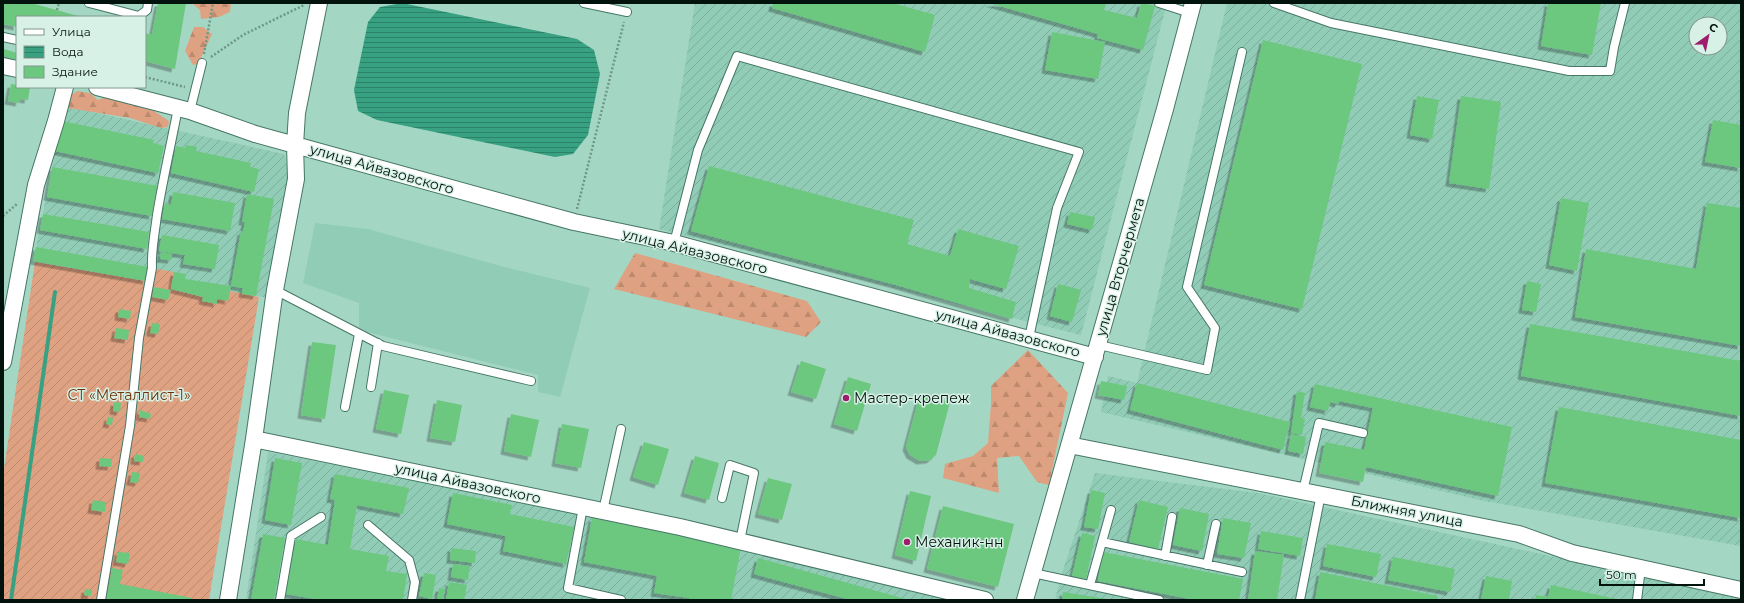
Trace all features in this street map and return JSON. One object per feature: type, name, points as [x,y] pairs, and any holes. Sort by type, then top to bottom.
[{"type":"street","points":[[295,145],[297,113],[319,3]]},
{"type":"street","name":"улица Вторчермета","points":[[1025,600],[1097,351],[1192,8]]},
{"type":"street","points":[[3,66],[16,69]]},
{"type":"street","points":[[3,362],[36,185],[56,122],[65,88]]},
{"type":"street","name":"улица Айвазовского","points":[[101,88],[184,110],[255,134],[574,222],[674,244],[1029,338],[1097,351]]},
{"type":"street","name":"улица Айвазовского","points":[[228,600],[254,439],[275,290],[296,179],[295,145]]},
{"type":"street","name":"улица Айвазовского","points":[[254,439],[603,511],[740,541],[984,600]]},
{"type":"street","name":"Ближняя улица","points":[[1070,445],[1519,534],[1572,553],[1741,590]]},
{"type":"lane","points":[[89,3],[139,16],[147,10],[148,3]]},
{"type":"lane","points":[[584,3],[627,12]]},
{"type":"lane","points":[[1159,3],[1192,8]]},
{"type":"lane","points":[[1274,3],[1331,23],[1569,71],[1610,71],[1614,47],[1625,3]]},
{"type":"lane","points":[[3,37],[16,40]]},
{"type":"lane","points":[[1097,351],[1207,370],[1215,328],[1187,287],[1242,52]]},
{"type":"lane","points":[[674,244],[698,150],[737,56],[1079,152],[1057,208],[1029,338]]},
{"type":"lane","points":[[101,600],[130,426],[139,338],[152,268],[156,226],[163,181],[184,110],[196,90],[202,64]]},
{"type":"lane","points":[[275,290],[383,346],[531,381]]},
{"type":"lane","points":[[345,407],[359,334]]},
{"type":"lane","points":[[371,386],[378,343]]},
{"type":"lane","points":[[1303,491],[1319,423],[1363,433]]},
{"type":"lane","points":[[603,511],[621,429]]},
{"type":"lane","points":[[722,498],[730,466],[754,473],[740,541]]},
{"type":"lane","points":[[1300,600],[1320,494]]},
{"type":"lane","points":[[583,507],[568,588],[621,600]]},
{"type":"lane","points":[[1090,586],[1111,510]]},
{"type":"lane","points":[[1165,556],[1172,516]]},
{"type":"lane","points":[[280,600],[291,536],[322,517]]},
{"type":"lane","points":[[1207,564],[1216,524]]},
{"type":"lane","points":[[368,525],[409,560],[415,582],[412,600]]},
{"type":"lane","points":[[1102,542],[1242,572]]},
{"type":"lane","points":[[1637,600],[1641,568]]},
{"type":"lane","points":[[1033,573],[1159,600]]},
{"type":"path","points":[[57,10],[59,3]]},
{"type":"path","points":[[202,64],[213,3]]},
{"type":"path","points":[[202,64],[243,35],[309,3]]},
{"type":"path","points":[[574,222],[627,12]]},
{"type":"path","points":[[146,77],[196,90]]},
{"type":"shaded area","points":[[695,3],[1167,3],[1081,335],[659,229]]},
{"type":"shaded area","points":[[1227,3],[1741,3],[1741,546],[1484,501],[1101,412],[1108,376],[1137,383]]},
{"type":"shaded area","points":[[65,106],[284,154],[288,175],[268,298],[230,291],[228,301],[217,304],[202,301],[203,297],[171,289],[174,272],[146,281],[33,261]]},
{"type":"shaded area","points":[[315,223],[368,229],[501,266],[590,288],[560,397],[538,392],[538,375],[359,330],[359,303],[303,283]]},
{"type":"shaded area","points":[[268,452],[746,546],[958,600],[246,600]]},
{"type":"shaded area","points":[[1095,473],[1258,493],[1741,597],[1741,600],[1055,600],[1060,579]]},
{"type":"green space","points":[[192,3],[231,3],[230,12],[219,17],[201,19],[200,10]]},
{"type":"green space","points":[[194,27],[203,27],[212,34],[198,64],[193,65],[185,51]]},
{"type":"green space","points":[[77,91],[90,93],[98,100],[105,97],[154,111],[169,121],[168,127],[161,128],[130,118],[68,108],[70,96]]},
{"type":"green space","points":[[635,253],[807,301],[821,322],[806,337],[614,289]]},
{"type":"green space","name":"СТ «Металлист-1»","points":[[35,262],[146,281],[148,267],[174,272],[171,289],[203,297],[202,301],[217,303],[217,299],[230,291],[259,297],[209,600],[3,600],[3,475]]},
{"type":"green space","points":[[1028,350],[1068,393],[1049,485],[1037,482],[1019,456],[997,458],[999,493],[943,478],[945,464],[973,456],[988,443],[991,386]]},
{"type":"water","points":[[402,3],[577,39],[594,50],[600,74],[588,135],[573,154],[555,157],[377,120],[358,111],[354,90],[368,22],[380,7]]},
{"type":"building","points":[[3,3],[31,3],[78,16],[16,16],[16,27],[3,24]]},
{"type":"building","points":[[158,3],[186,3],[175,69],[146,61],[146,33],[152,35]]},
{"type":"building","points":[[773,3],[893,3],[935,15],[925,52],[772,8]]},
{"type":"building","points":[[989,3],[1106,3],[1104,10],[1137,18],[1141,3],[1155,6],[1143,50],[1097,38],[1098,34]]},
{"type":"building","points":[[1548,3],[1601,3],[1592,55],[1541,46]]},
{"type":"building","points":[[1052,32],[1105,42],[1098,79],[1045,70]]},
{"type":"building","points":[[1263,40],[1362,64],[1302,309],[1204,285]]},
{"type":"building","points":[[4,49],[16,53],[16,60],[3,56]]},
{"type":"building","points":[[11,84],[16,85],[16,88],[30,88],[28,100],[20,99],[19,103],[8,101]]},
{"type":"building","points":[[1417,96],[1439,100],[1432,139],[1410,135]]},
{"type":"building","points":[[1461,96],[1501,102],[1489,189],[1449,183]]},
{"type":"building","points":[[1713,120],[1741,125],[1741,168],[1705,162]]},
{"type":"building","points":[[62,121],[154,140],[153,143],[164,146],[158,173],[55,151]]},
{"type":"building","points":[[186,145],[197,147],[196,151],[251,163],[250,167],[259,169],[254,192],[171,173],[176,146],[185,148]]},
{"type":"building","points":[[709,166],[914,220],[907,244],[950,256],[958,229],[1019,246],[1006,289],[970,279],[969,288],[1016,302],[1012,319],[896,285],[691,231]]},
{"type":"building","points":[[52,167],[158,186],[152,216],[47,197]]},
{"type":"building","points":[[173,192],[235,203],[230,231],[162,219],[165,203],[171,205]]},
{"type":"building","points":[[247,194],[274,199],[256,296],[242,294],[243,288],[231,286],[241,231],[243,232],[245,222],[242,222]]},
{"type":"building","points":[[1561,198],[1589,203],[1577,271],[1549,265]]},
{"type":"building","points":[[1707,203],[1741,208],[1741,346],[1575,317],[1586,249],[1696,269]]},
{"type":"building","points":[[1070,212],[1095,217],[1092,230],[1067,224]]},
{"type":"building","points":[[43,214],[149,232],[147,249],[40,230]]},
{"type":"building","points":[[162,235],[219,245],[215,269],[183,264],[185,255],[159,251]]},
{"type":"building","points":[[36,247],[148,267],[146,281],[33,261]]},
{"type":"building","points":[[161,252],[172,254],[171,260],[160,259]]},
{"type":"building","points":[[174,272],[186,274],[185,279],[231,286],[228,301],[217,299],[217,304],[202,301],[203,297],[171,289]]},
{"type":"building","points":[[1527,281],[1541,284],[1536,312],[1522,310]]},
{"type":"building","points":[[1058,284],[1081,290],[1072,322],[1050,316]]},
{"type":"building","points":[[154,287],[171,290],[168,300],[152,297]]},
{"type":"building","points":[[119,309],[131,311],[130,319],[118,317]]},
{"type":"building","points":[[152,323],[160,324],[158,334],[150,333]]},
{"type":"building","points":[[1530,324],[1741,361],[1741,416],[1521,376]]},
{"type":"building","points":[[116,328],[129,330],[128,340],[114,338]]},
{"type":"building","points":[[312,342],[336,345],[325,419],[301,415]]},
{"type":"building","points":[[801,361],[826,369],[816,399],[791,392]]},
{"type":"building","points":[[848,377],[871,384],[857,431],[834,424]]},
{"type":"building","points":[[1101,381],[1127,386],[1124,400],[1098,395]]},
{"type":"building","points":[[1137,383],[1290,422],[1283,450],[1130,410]]},
{"type":"building","points":[[1315,384],[1512,427],[1498,496],[1366,467],[1363,482],[1319,473],[1325,442],[1364,450],[1373,408],[1339,401],[1338,404],[1330,402],[1328,411],[1310,407]]},
{"type":"building","points":[[384,390],[409,395],[401,434],[376,429]]},
{"type":"building","points":[[1297,391],[1305,393],[1301,418],[1305,419],[1302,435],[1291,433]]},
{"type":"building","points":[[920,394],[950,402],[936,455],[930,460],[920,461],[910,455],[906,447]]},
{"type":"building","points":[[437,400],[462,405],[455,442],[430,438]]},
{"type":"building","points":[[114,402],[121,403],[120,412],[113,411]]},
{"type":"building","points":[[1559,407],[1741,440],[1741,518],[1545,483]]},
{"type":"building","points":[[140,410],[151,414],[150,419],[139,417]]},
{"type":"building","points":[[511,414],[539,420],[531,457],[504,451]]},
{"type":"building","points":[[108,417],[113,418],[112,425],[106,424]]},
{"type":"building","points":[[562,424],[589,429],[581,468],[555,463]]},
{"type":"building","points":[[1291,434],[1306,437],[1303,454],[1288,451]]},
{"type":"building","points":[[644,442],[669,449],[658,485],[633,477]]},
{"type":"building","points":[[135,454],[144,456],[143,462],[134,461]]},
{"type":"building","points":[[695,456],[719,463],[709,500],[684,493]]},
{"type":"building","points":[[100,458],[112,459],[111,467],[99,466]]},
{"type":"building","points":[[275,458],[302,463],[291,525],[265,520]]},
{"type":"building","points":[[132,472],[140,473],[138,483],[130,482]]},
{"type":"building","points":[[335,474],[409,488],[403,514],[357,505],[350,549],[389,556],[386,571],[407,574],[403,600],[321,600],[286,594],[296,539],[328,545],[335,500],[330,499]]},
{"type":"building","points":[[768,478],[792,484],[782,520],[758,514]]},
{"type":"building","points":[[1091,490],[1105,493],[1098,529],[1084,527]]},
{"type":"building","points":[[910,491],[931,496],[916,561],[895,555]]},
{"type":"building","points":[[453,493],[512,505],[510,514],[574,527],[566,564],[503,551],[506,536],[447,524]]},
{"type":"building","points":[[93,500],[106,502],[105,512],[91,510]]},
{"type":"building","points":[[1139,500],[1168,507],[1158,549],[1129,542]]},
{"type":"building","points":[[943,506],[1014,524],[998,587],[927,569]]},
{"type":"building","points":[[1180,508],[1209,514],[1202,551],[1173,545]]},
{"type":"building","points":[[592,518],[741,547],[731,600],[689,600],[689,598],[654,593],[657,576],[584,562]]},
{"type":"building","points":[[1223,518],[1251,523],[1244,558],[1217,554]]},
{"type":"building","points":[[1261,531],[1303,538],[1300,556],[1258,549]]},
{"type":"building","points":[[1082,533],[1095,536],[1086,579],[1072,576]]},
{"type":"building","points":[[263,534],[285,538],[274,600],[251,600]]},
{"type":"building","points":[[1327,544],[1381,554],[1376,577],[1323,566]]},
{"type":"building","points":[[451,548],[476,551],[475,563],[450,560]]},
{"type":"building","points":[[1255,551],[1284,555],[1277,600],[1248,600]]},
{"type":"building","points":[[118,552],[130,553],[128,564],[116,562]]},
{"type":"building","points":[[1103,552],[1243,579],[1239,600],[1195,600],[1098,581]]},
{"type":"building","points":[[1393,557],[1455,569],[1450,592],[1388,580]]},
{"type":"building","points":[[758,558],[909,600],[851,600],[754,574]]},
{"type":"building","points":[[453,564],[470,566],[468,580],[451,577]]},
{"type":"building","points":[[112,568],[123,570],[120,584],[192,598],[191,600],[106,600]]},
{"type":"building","points":[[1320,572],[1438,596],[1437,600],[1315,600]]},
{"type":"building","points":[[424,573],[436,575],[432,599],[419,596]]},
{"type":"building","points":[[1486,576],[1512,581],[1509,600],[1481,600]]},
{"type":"building","points":[[449,582],[467,585],[464,600],[446,600]]},
{"type":"building","points":[[1551,585],[1617,600],[1535,600],[1536,595],[1548,597]]},
{"type":"building","points":[[439,588],[445,589],[443,600],[437,600]]},
{"type":"building","points":[[85,589],[92,590],[91,596],[84,595]]},
{"type":"building","points":[[1063,592],[1107,599],[1062,600]]},
{"type":"waterway","points":[[11,600],[55,292]]},
{"type":"place","name":"Мастер-крепеж","points":[[846,398]]},
{"type":"place","name":"Механик-нн","points":[[907,542]]}]
